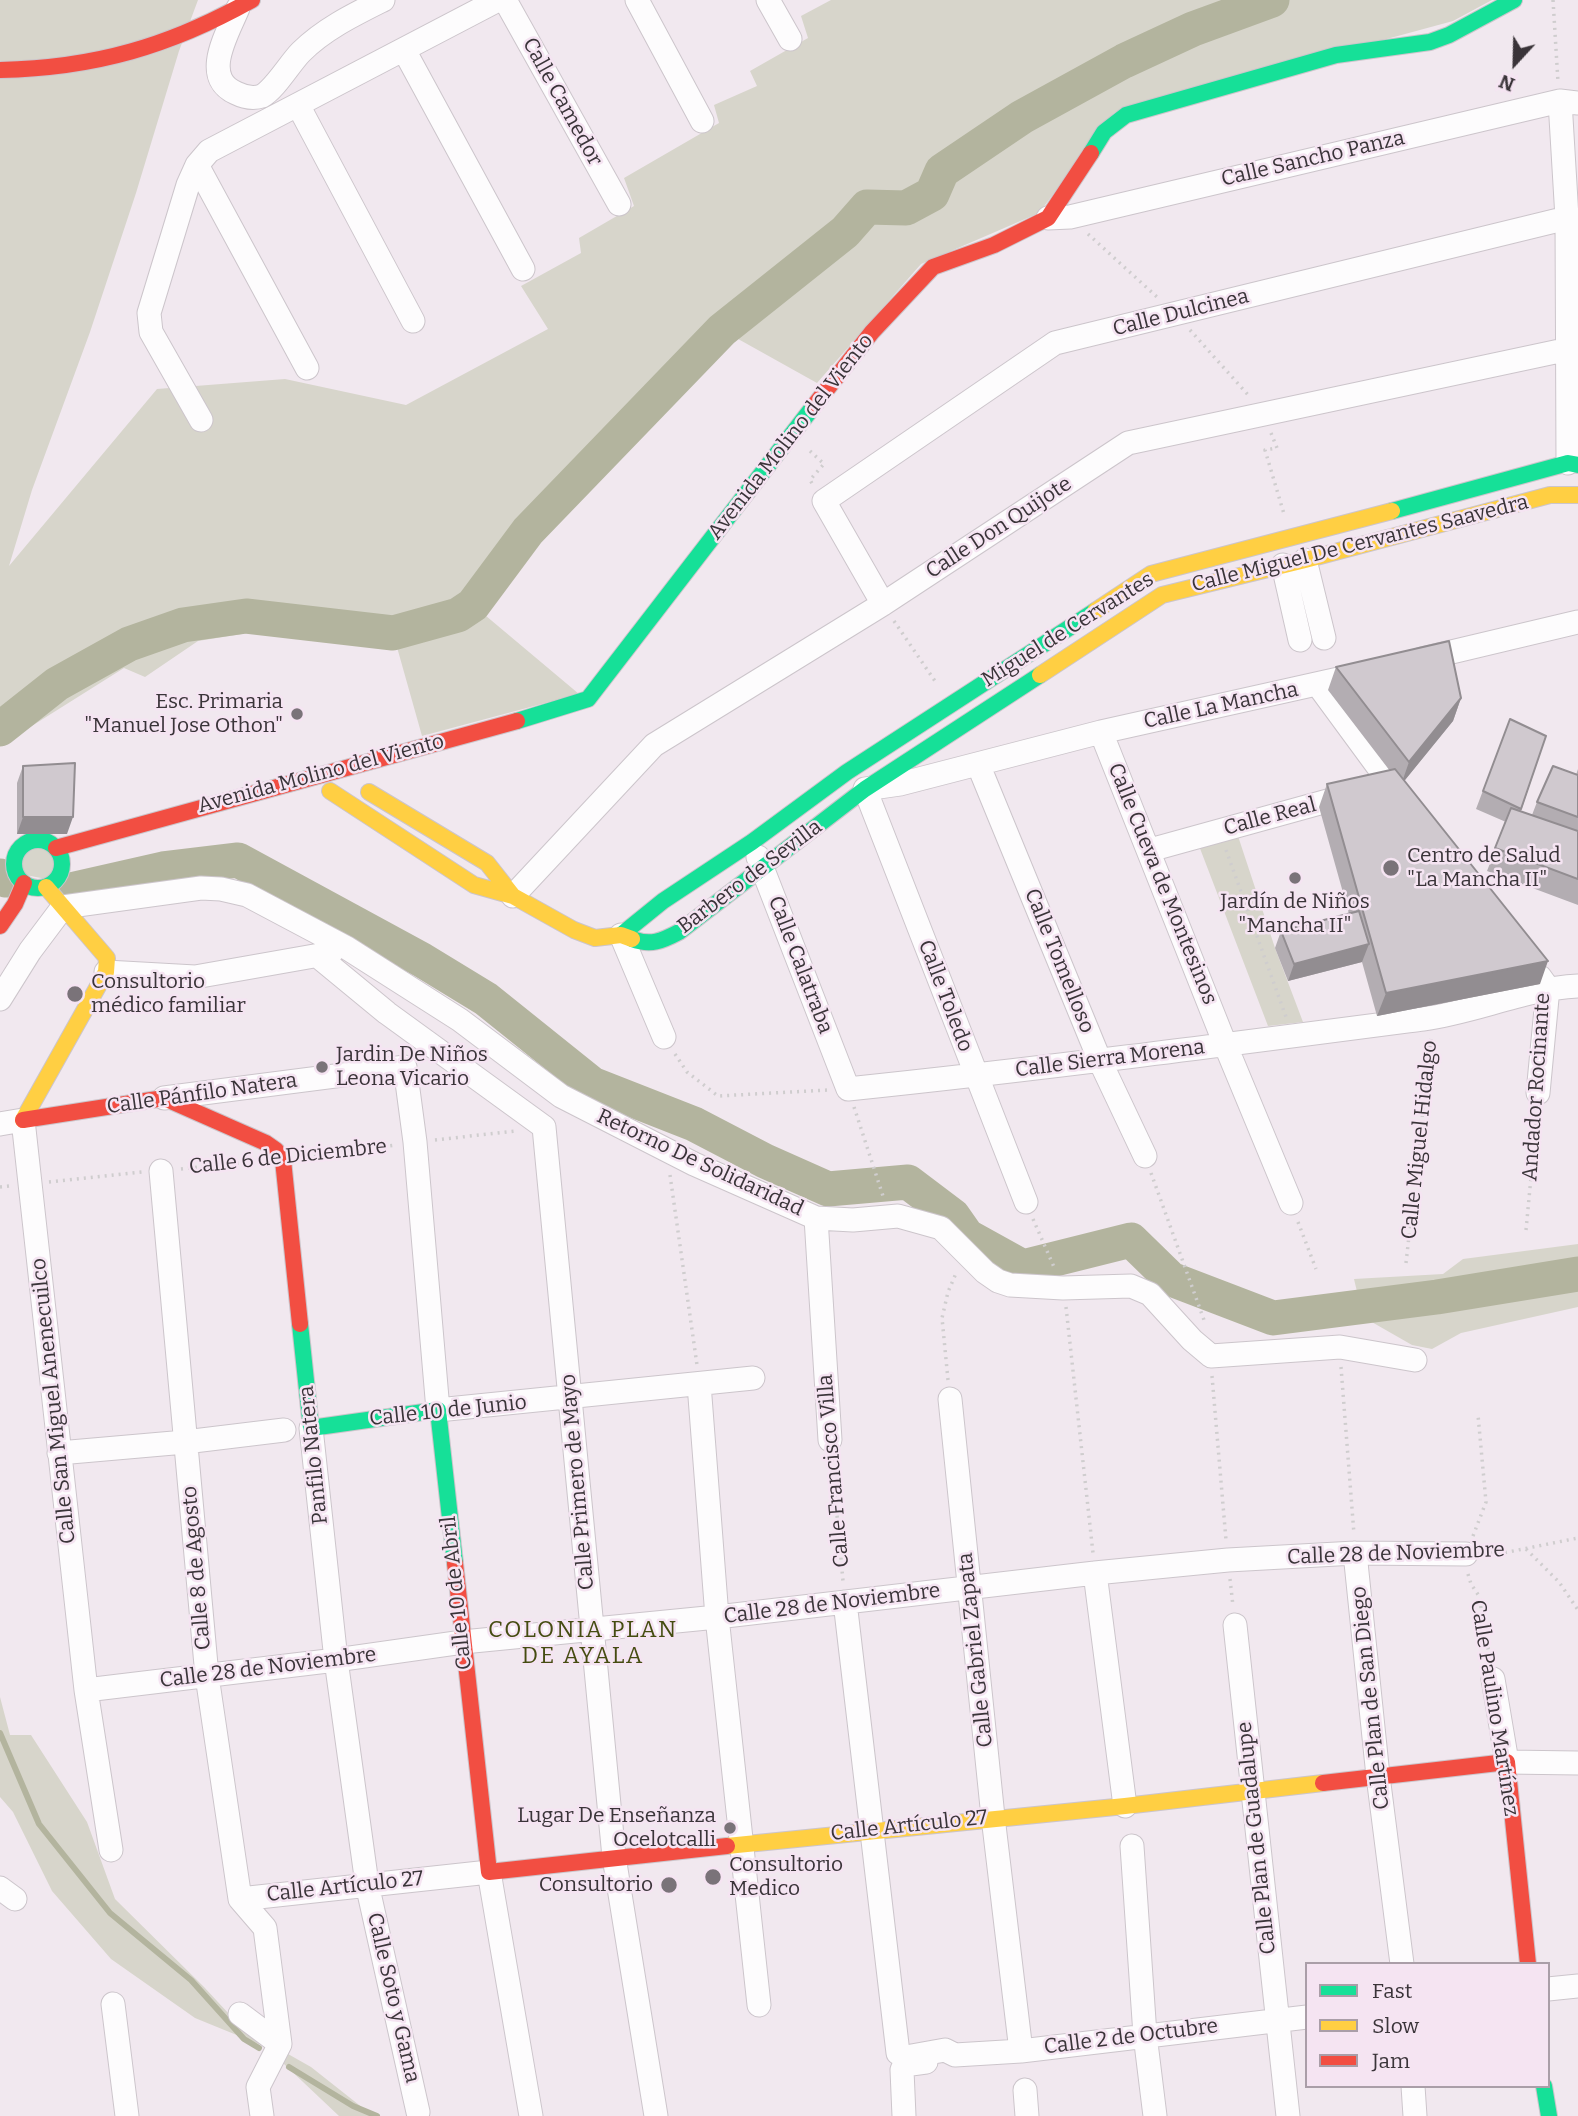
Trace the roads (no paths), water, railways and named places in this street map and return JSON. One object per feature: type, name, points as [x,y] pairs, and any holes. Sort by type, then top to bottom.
[{"type":"street","points":[[245,4],[218,58],[219,79],[226,88],[254,98],[265,95],[303,50],[347,17],[383,0]]},
{"type":"street","points":[[201,420],[151,332],[149,313],[188,185],[197,165],[209,151],[498,0]]},
{"type":"street","name":"Calle Camedor","points":[[505,0],[619,204]]},
{"type":"street","points":[[637,0],[702,121]]},
{"type":"street","points":[[768,0],[789,39]]},
{"type":"street","points":[[1059,217],[1104,132],[1126,115],[1336,55],[1430,42],[1514,0]]},
{"type":"street","points":[[0,70],[55,67],[141,52],[245,4]]},
{"type":"street","points":[[404,50],[523,269]]},
{"type":"street","points":[[1569,102],[1573,219],[1573,464]]},
{"type":"street","name":"Calle Sancho Panza","points":[[1059,217],[1569,102]]},
{"type":"street","points":[[298,105],[413,321]]},
{"type":"street","points":[[197,165],[307,368]]},
{"type":"street","name":"Avenida Molino del Viento","points":[[56,848],[131,836],[337,770],[588,699],[816,403],[872,332],[909,291],[933,267],[1059,217]]},
{"type":"street","name":"Calle Dulcinea","points":[[883,604],[824,501],[1055,343],[1573,219]]},
{"type":"street","name":"Calle Don Quijote","points":[[513,896],[654,745],[883,604],[1128,443],[1573,350]]},
{"type":"street","name":"Miguel de Cervantes","points":[[621,935],[663,901],[752,842],[847,772],[1151,574],[1573,464]]},
{"type":"street","name":"Calle Miguel De Cervantes Saavedra","points":[[865,789],[1162,595],[1550,495],[1578,495]]},
{"type":"street","points":[[1294,562],[1324,638]]},
{"type":"street","points":[[1294,562],[1300,640]]},
{"type":"street","points":[[1405,663],[1578,622]]},
{"type":"street","name":"Calle La Mancha","points":[[865,789],[900,784],[1101,732],[1378,670]]},
{"type":"street","points":[[1318,685],[1415,816]]},
{"type":"street","name":"Calle Cueva de Montesinos","points":[[1101,732],[1291,1203]]},
{"type":"street","name":"Calle Tomelloso","points":[[978,764],[1100,1061],[1145,1156]]},
{"type":"street","name":"Barbero de Sevilla","points":[[513,896],[487,863],[371,794],[337,770],[325,792],[474,885],[513,896],[574,930],[595,938],[621,935],[646,944],[663,941],[679,932],[865,789]]},
{"type":"street","name":"Calle Real","points":[[1150,850],[1390,784]]},
{"type":"street","name":"Calle Toledo","points":[[865,789],[1026,1202]]},
{"type":"street","points":[[38,841],[47,842],[56,848],[69,863],[55,882],[36,888],[23,883],[17,876],[15,867],[15,844],[38,841]]},
{"type":"street","name":"Calle Calatraba","points":[[752,842],[848,1089]]},
{"type":"street","points":[[0,926],[15,904],[23,883]]},
{"type":"street","points":[[23,1120],[106,972],[107,958],[46,887]]},
{"type":"street","name":"Retorno De Solidaridad","points":[[63,907],[201,888],[247,895],[347,948],[460,1020],[561,1096],[667,1151],[816,1218],[853,1220],[898,1216],[941,1228],[985,1272],[1010,1285],[1059,1278],[1131,1286],[1150,1294],[1192,1340],[1211,1356],[1340,1348],[1415,1360]]},
{"type":"street","points":[[0,999],[30,951],[63,907]]},
{"type":"street","points":[[621,935],[664,1037]]},
{"type":"street","points":[[106,972],[195,977],[319,957],[347,948]]},
{"type":"street","name":"Andador Rocinante","points":[[1523,956],[1548,988],[1538,1093]]},
{"type":"street","name":"Calle Primero de Mayo","points":[[319,957],[387,1013],[544,1127],[614,1857],[656,2116]]},
{"type":"street","name":"Calle Sierra Morena","points":[[848,1089],[1100,1061],[1433,1018],[1548,988],[1578,986]]},
{"type":"street","name":"Calle Pánfilo Natera","points":[[0,1124],[164,1098],[405,1067]]},
{"type":"street","name":"Calle 10 de Abril","points":[[405,1067],[415,1142],[438,1410],[489,1872],[530,2116]]},
{"type":"street","name":"Panfilo Natera","points":[[164,1098],[266,1143],[276,1150],[283,1160],[336,1660],[367,1884]]},
{"type":"street","name":"Calle San Miguel Anenecuilco","points":[[23,1120],[86,1690],[111,1850]]},
{"type":"street","name":"Calle 8 de Agosto","points":[[161,1171],[207,1676],[240,1899]]},
{"type":"street","name":"Calle Francisco Villa","points":[[816,1218],[830,1440]]},
{"type":"street","name":"Calle 10 de Junio","points":[[310,1428],[438,1410],[753,1378]]},
{"type":"street","points":[[699,1384],[717,1617],[759,2005]]},
{"type":"street","name":"Calle Gabriel Zapata","points":[[950,1399],[993,1817],[1021,2051]]},
{"type":"street","points":[[59,1453],[284,1430]]},
{"type":"street","name":"Calle 28 de Noviembre","points":[[86,1690],[463,1642],[970,1588],[1094,1566],[1355,1553],[1466,1554]]},
{"type":"street","name":"Calle Plan de San Diego","points":[[1355,1553],[1378,1776],[1402,1962]]},
{"type":"street","points":[[1094,1566],[1125,1806]]},
{"type":"street","points":[[845,1602],[901,2063],[904,2116]]},
{"type":"street","name":"Calle Plan de Guadalupe","points":[[1235,1625],[1288,2116]]},
{"type":"street","name":"Calle Paulino Martínez","points":[[1493,1679],[1507,1762],[1528,1962]]},
{"type":"street","name":"Calle Artículo 27","points":[[240,1899],[993,1817],[1125,1806],[1507,1762],[1578,1763]]},
{"type":"street","points":[[1069,1811],[1089,1819],[1128,1817],[1166,1811],[1175,1800]]},
{"type":"street","points":[[1132,1846],[1145,2035],[1155,2116]]},
{"type":"street","name":"Calle Soto y Gama","points":[[367,1884],[418,2112]]},
{"type":"street","points":[[240,1899],[265,1928],[280,2044],[258,2087],[261,2116]]},
{"type":"street","points":[[1550,1989],[1578,1986]]},
{"type":"street","points":[[113,2004],[127,2116]]},
{"type":"street","points":[[240,2014],[280,2044]]},
{"type":"street","name":"Calle 2 de Octubre","points":[[901,2063],[906,2057],[945,2050],[955,2055],[1021,2051],[1305,2017]]},
{"type":"street","points":[[1413,2088],[1415,2116]]},
{"type":"street","points":[[1544,2088],[1549,2116]]},
{"type":"street","points":[[1025,2090],[1027,2116]]},
{"type":"waterway","points":[[0,729],[57,684],[129,644],[183,625],[246,616],[393,633],[458,615],[473,605],[528,531],[722,330],[845,232],[867,207],[906,208],[932,194],[942,171],[1022,117],[1124,61],[1193,29],[1272,0]]},
{"type":"waterway","points":[[66,891],[163,869],[238,860],[422,960],[486,999],[592,1084],[694,1124],[765,1161],[828,1189],[908,1182],[953,1216],[967,1236],[1023,1267],[1131,1240],[1171,1279],[1273,1318],[1437,1297],[1578,1274]]},
{"type":"waterway","points":[[0,876],[6,880]]},
{"type":"waterway","points":[[0,1733],[39,1824],[110,1913],[191,1980],[244,2039],[259,2048]]},
{"type":"waterway","points":[[289,2067],[353,2106],[377,2116]]},
{"type":"place","name":"Esc. Primaria \"Manuel Jose Othon\"","points":[[297,714]]},
{"type":"place","name":"Centro de Salud \"La Mancha II\"","points":[[1391,868]]},
{"type":"place","name":"Jardín de Niños \"Mancha II\"","points":[[1295,878]]},
{"type":"place","name":"Consultorio médico familiar","points":[[75,994]]},
{"type":"place","name":"Jardin De Niños Leona Vicario","points":[[322,1067]]},
{"type":"place","name":"Lugar De Enseñanza Ocelotcalli","points":[[730,1828]]},
{"type":"place","name":"Consultorio Medico","points":[[713,1877]]},
{"type":"place","name":"Consultorio","points":[[669,1885]]},
{"type":"district","name":"COLONIA PLAN DE AYALA","points":[[583,1644]]}]
